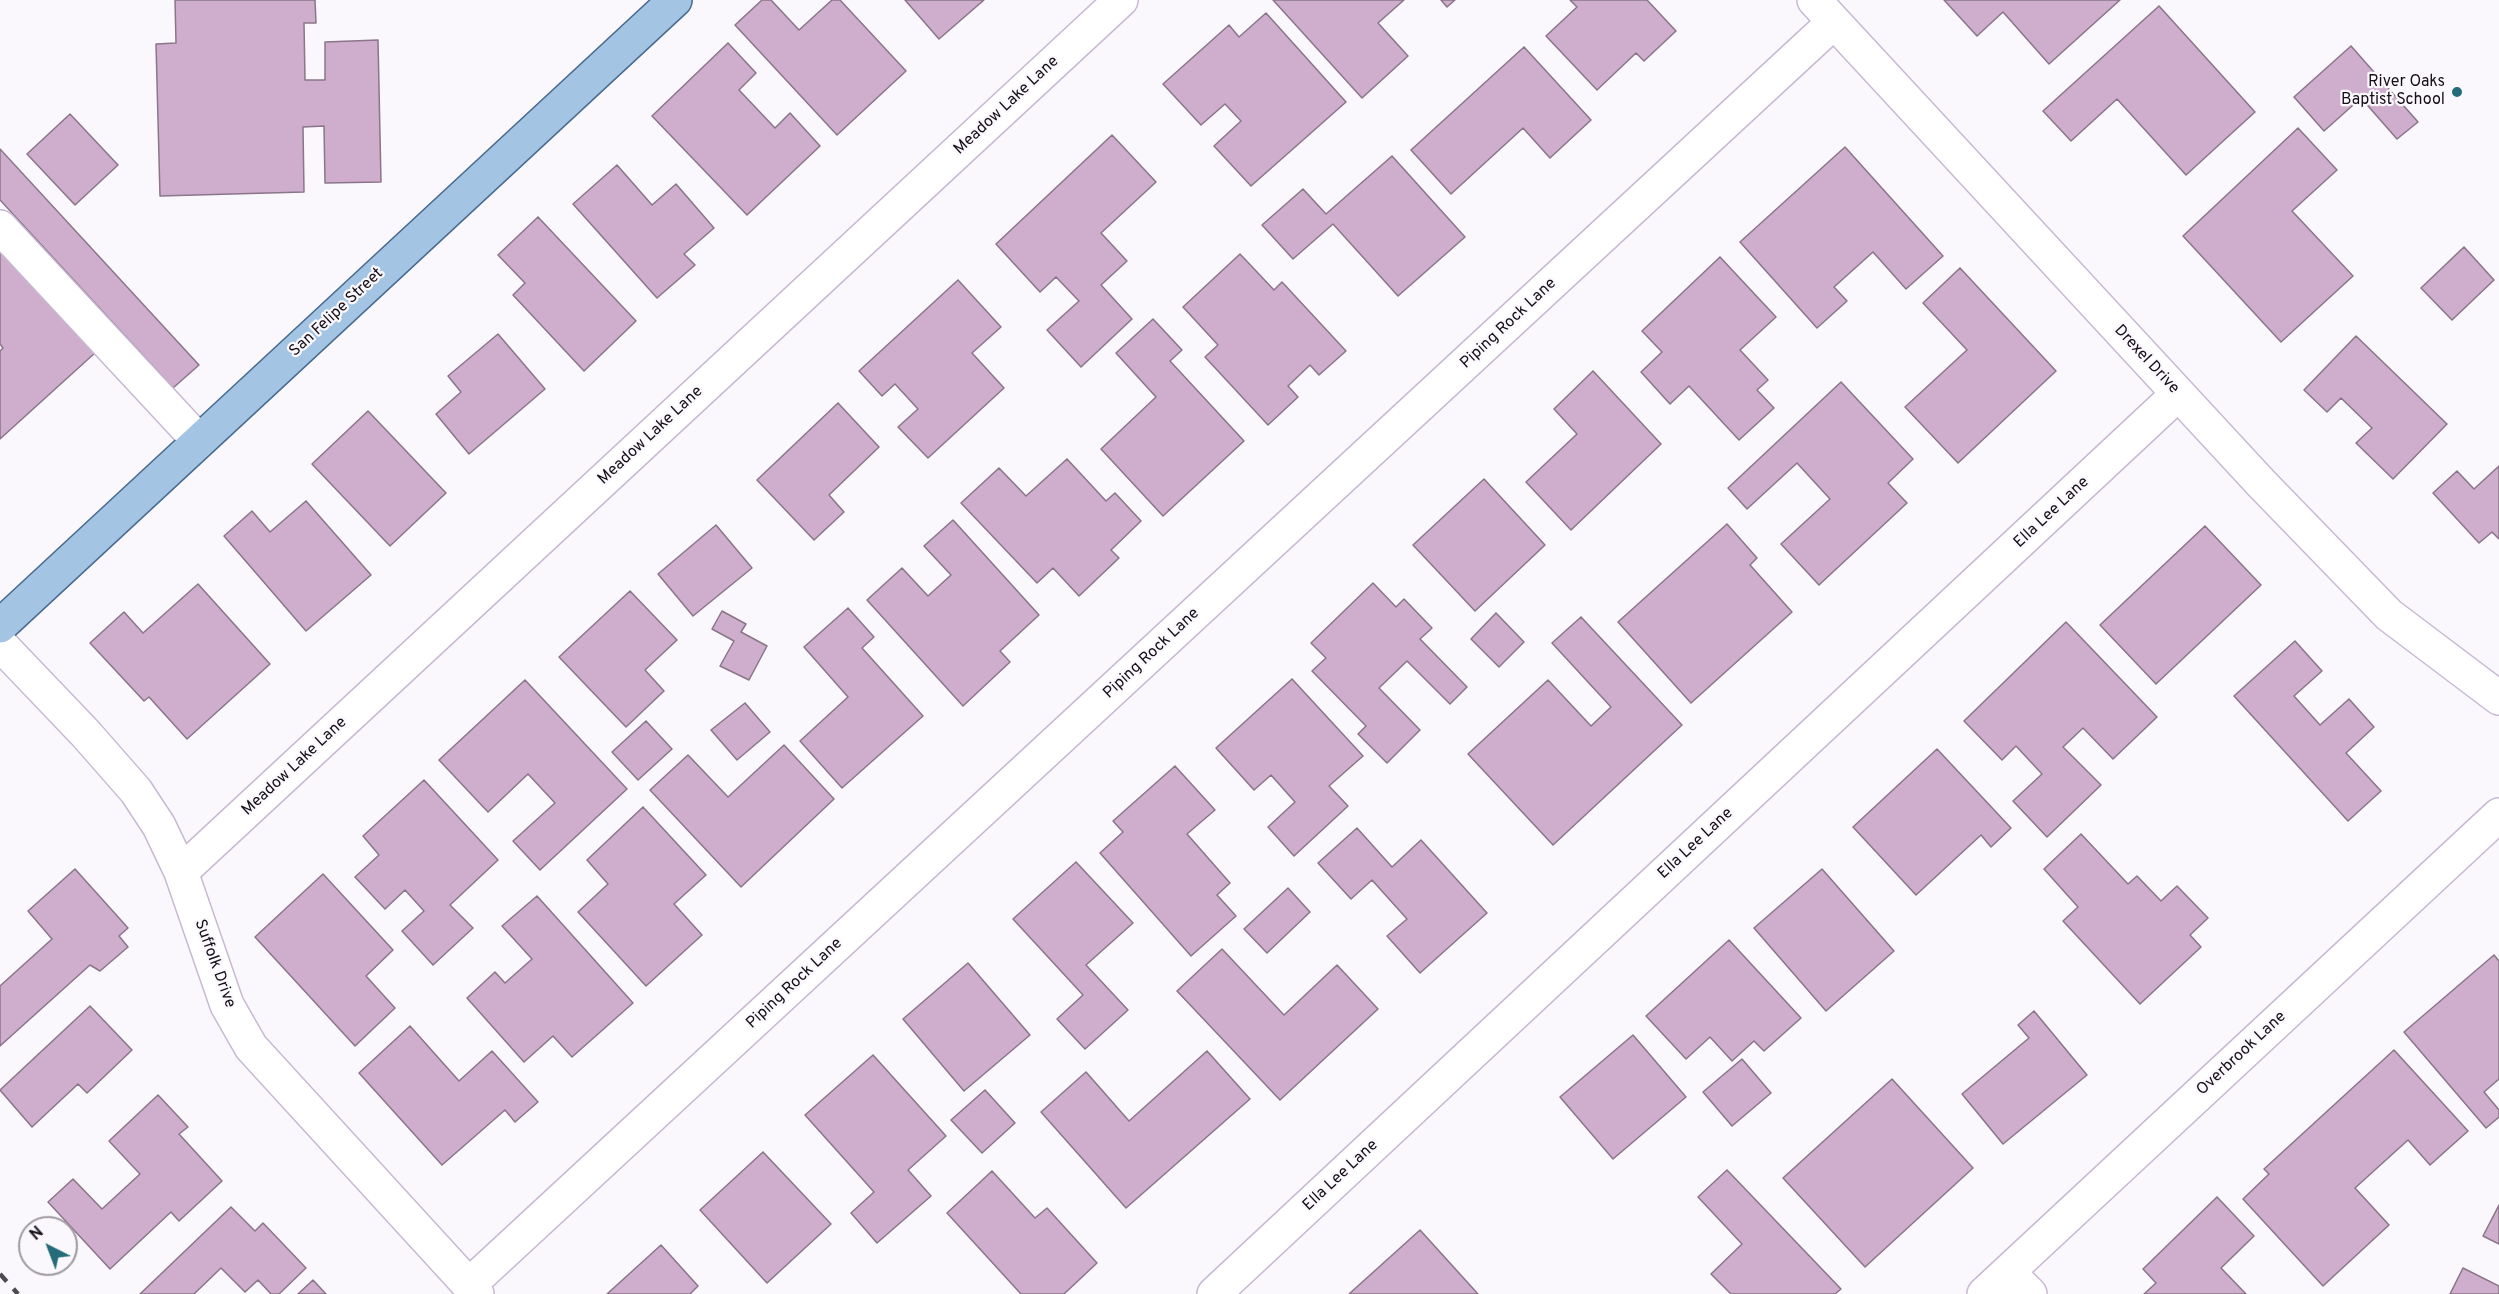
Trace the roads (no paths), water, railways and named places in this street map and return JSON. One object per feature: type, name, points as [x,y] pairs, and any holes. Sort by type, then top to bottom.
[{"type":"main road","name":"San Felipe Street","points":[[0,626],[675,0]]},
{"type":"street","name":"Meadow Lake Lane","points":[[181,872],[1121,0]]},
{"type":"street","name":"Drexel Drive","points":[[1824,11],[2178,394],[2389,615],[2499,698]]},
{"type":"street","name":"Piping Rock Lane","points":[[473,1290],[1824,11]]},
{"type":"street","points":[[0,227],[199,441]]},
{"type":"street","name":"Ella Lee Lane","points":[[1214,1294],[2178,394]]},
{"type":"street","name":"Suffolk Drive","points":[[0,645],[86,734],[135,792],[159,826],[181,872],[227,1005],[251,1047],[473,1290]]},
{"type":"street","name":"Overbrook Lane","points":[[1984,1294],[2019,1283],[2499,815]]},
{"type":"railway","points":[[0,1274],[18,1294]]},
{"type":"place","name":"River Oaks Baptist School","points":[[2457,92]]}]
